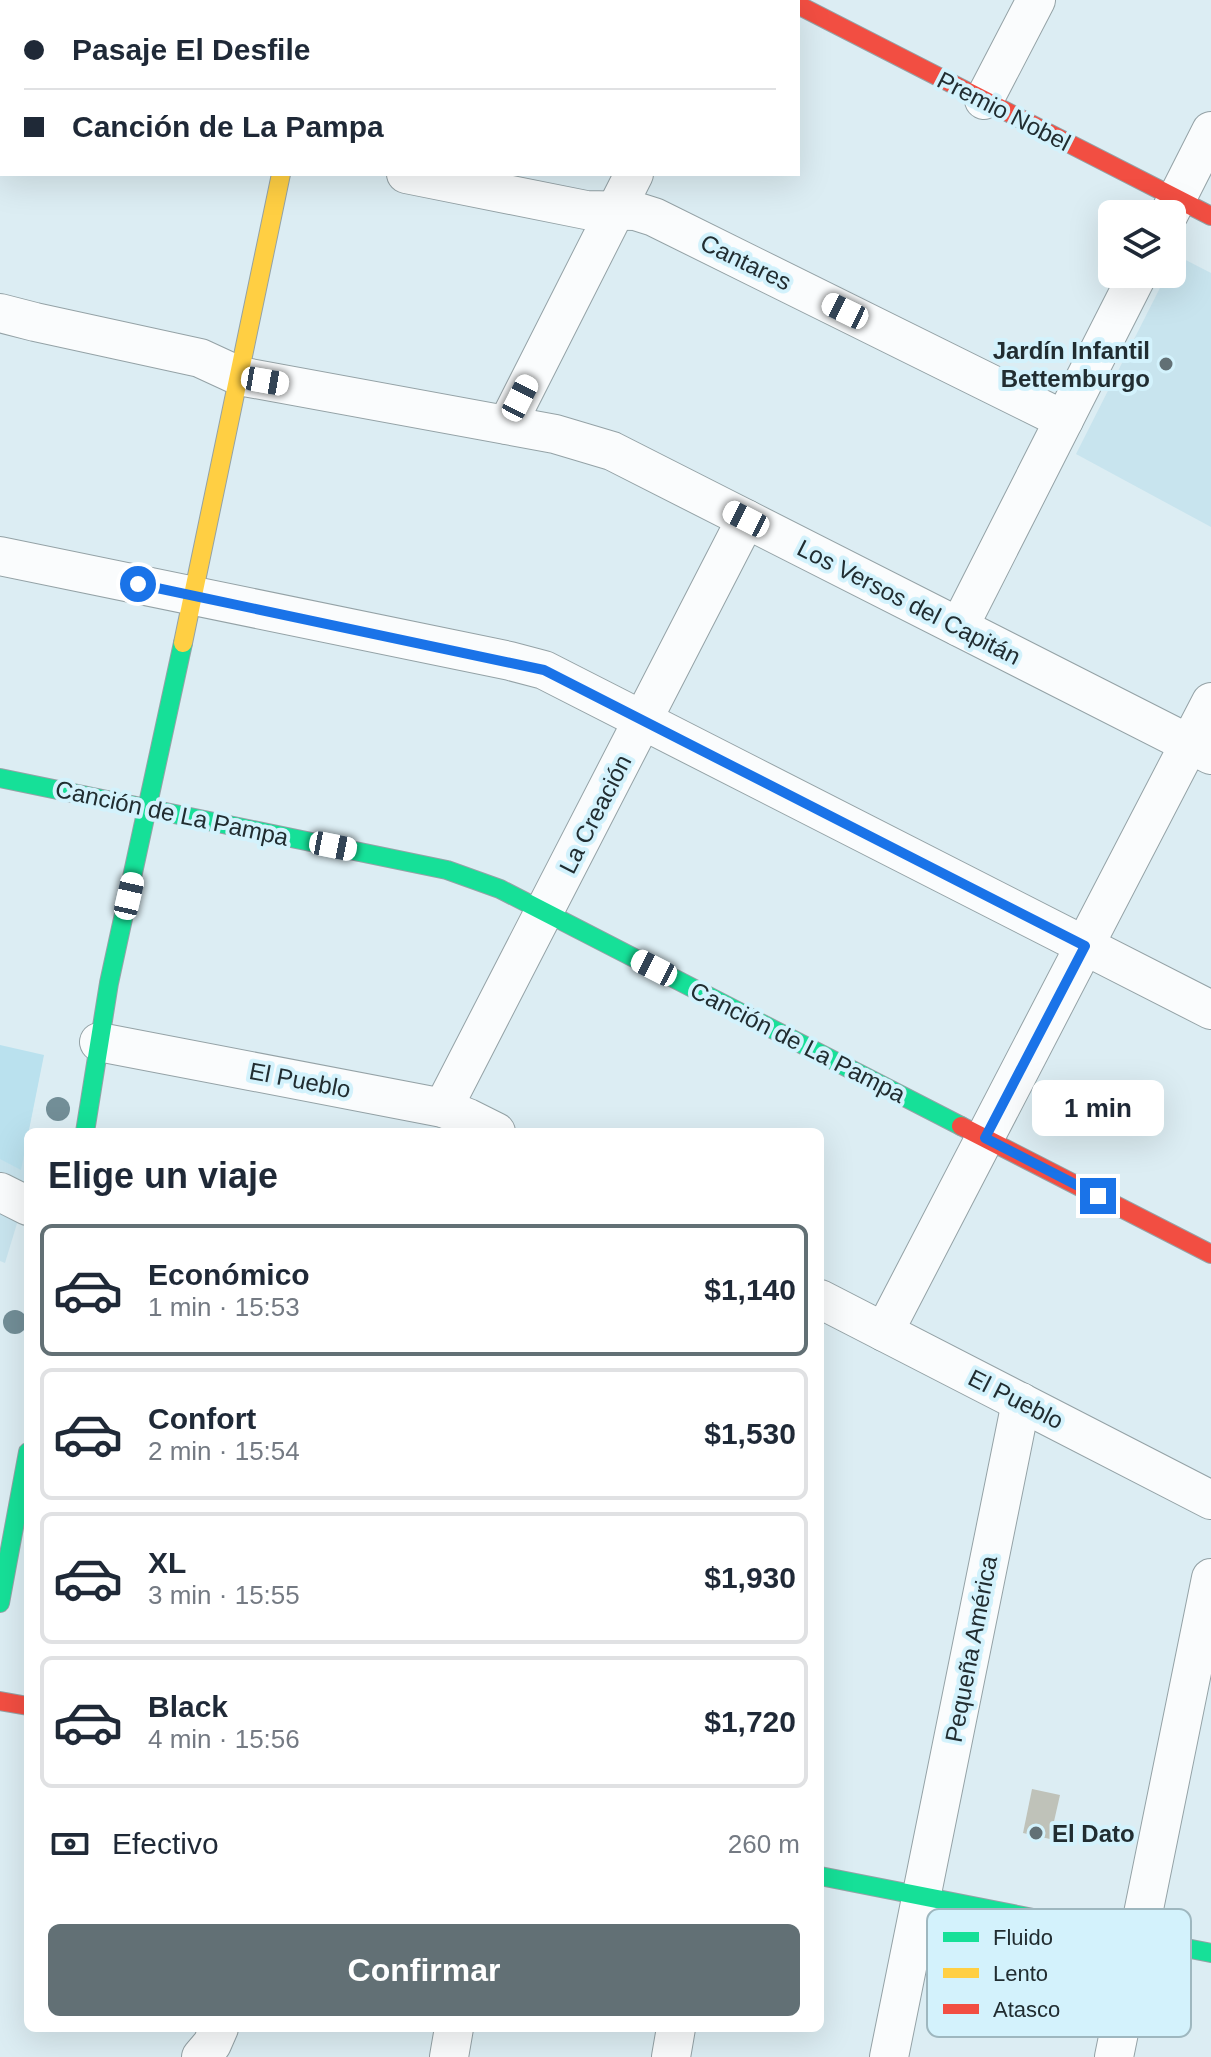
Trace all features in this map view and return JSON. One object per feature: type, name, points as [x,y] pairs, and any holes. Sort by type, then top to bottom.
[{"type":"street","points":[[984,100],[1036,0]]},
{"type":"street","name":"Premio Nobel","points":[[800,6],[984,100],[1162,200]]},
{"type":"street","points":[[1176,200],[1211,131]]},
{"type":"street","points":[[86,1128],[109,983],[281,176]]},
{"type":"street","name":"Cantares","points":[[416,176],[586,210],[635,211],[654,217],[1064,420]]},
{"type":"street","points":[[507,425],[633,176]]},
{"type":"street","name":"Premio Nobel","points":[[1186,209],[1211,216]]},
{"type":"street","points":[[959,627],[1131,288]]},
{"type":"street","name":"Los Versos del Capitán","points":[[0,313],[200,358],[239,376],[575,438],[612,451],[1200,749]]},
{"type":"street","name":"La Creación","points":[[422,1114],[544,912],[746,519]]},
{"type":"street","points":[[0,556],[544,670],[1211,1010]]},
{"type":"street","points":[[884,1332],[1085,946],[1200,749],[1211,702]]},
{"type":"street","name":"Canción de La Pampa","points":[[0,778],[447,870],[500,889],[1211,1254]]},
{"type":"street","name":"El Pueblo","points":[[99,1042],[422,1114],[468,1118],[488,1128]]},
{"type":"street","points":[[0,1192],[24,1204]]},
{"type":"street","name":"El Pueblo","points":[[824,1303],[1211,1500]]},
{"type":"street","name":"Pequeña América","points":[[889,2057],[1021,1402]]},
{"type":"street","points":[[0,1603],[24,1474]]},
{"type":"street","points":[[1144,1909],[1211,1578]]},
{"type":"street","points":[[0,1701],[24,1705]]},
{"type":"street","points":[[824,1877],[989,1909]]},
{"type":"street","points":[[1191,1949],[1211,1953]]},
{"type":"street","points":[[201,2057],[217,2032]]},
{"type":"street","points":[[449,2057],[453,2032]]},
{"type":"street","points":[[671,2057],[675,2032]]},
{"type":"street","points":[[1114,2057],[1118,2037]]},
{"type":"shaded area","name":"Jardín Infantil Bettemburgo","points":[[1186,260],[1211,273],[1211,527],[1076,454],[1160,288],[1186,288]]},
{"type":"shaded area","points":[[0,1045],[44,1055],[29,1128],[24,1128],[21,1170],[0,1159]]},
{"type":"shaded area","points":[[0,1122],[24,1134],[24,1200],[5,1263],[0,1261]]},
{"type":"building","points":[[1032,1789],[1060,1795],[1050,1839],[1023,1833]]},
{"type":"traffic: fast","points":[[86,1128],[109,983],[183,643]]},
{"type":"traffic: fast","points":[[0,778],[447,870],[500,889],[961,1126]]},
{"type":"traffic: fast","points":[[0,1603],[24,1474]]},
{"type":"traffic: fast","points":[[824,1877],[988,1909]]},
{"type":"traffic: fast","points":[[1191,1949],[1211,1953]]},
{"type":"traffic: slow","points":[[183,643],[281,176]]},
{"type":"traffic: jam","points":[[800,6],[1211,216]]},
{"type":"traffic: jam","points":[[961,1126],[1211,1254]]},
{"type":"traffic: jam","points":[[0,1701],[24,1705]]},
{"type":"place","name":"Jardín Infantil Bettemburgo","points":[[1166,364]]},
{"type":"place","name":"El Dato","points":[[1036,1833]]},
{"type":"route","points":[[138,584],[544,670],[1085,946],[985,1138],[1098,1196]]}]
